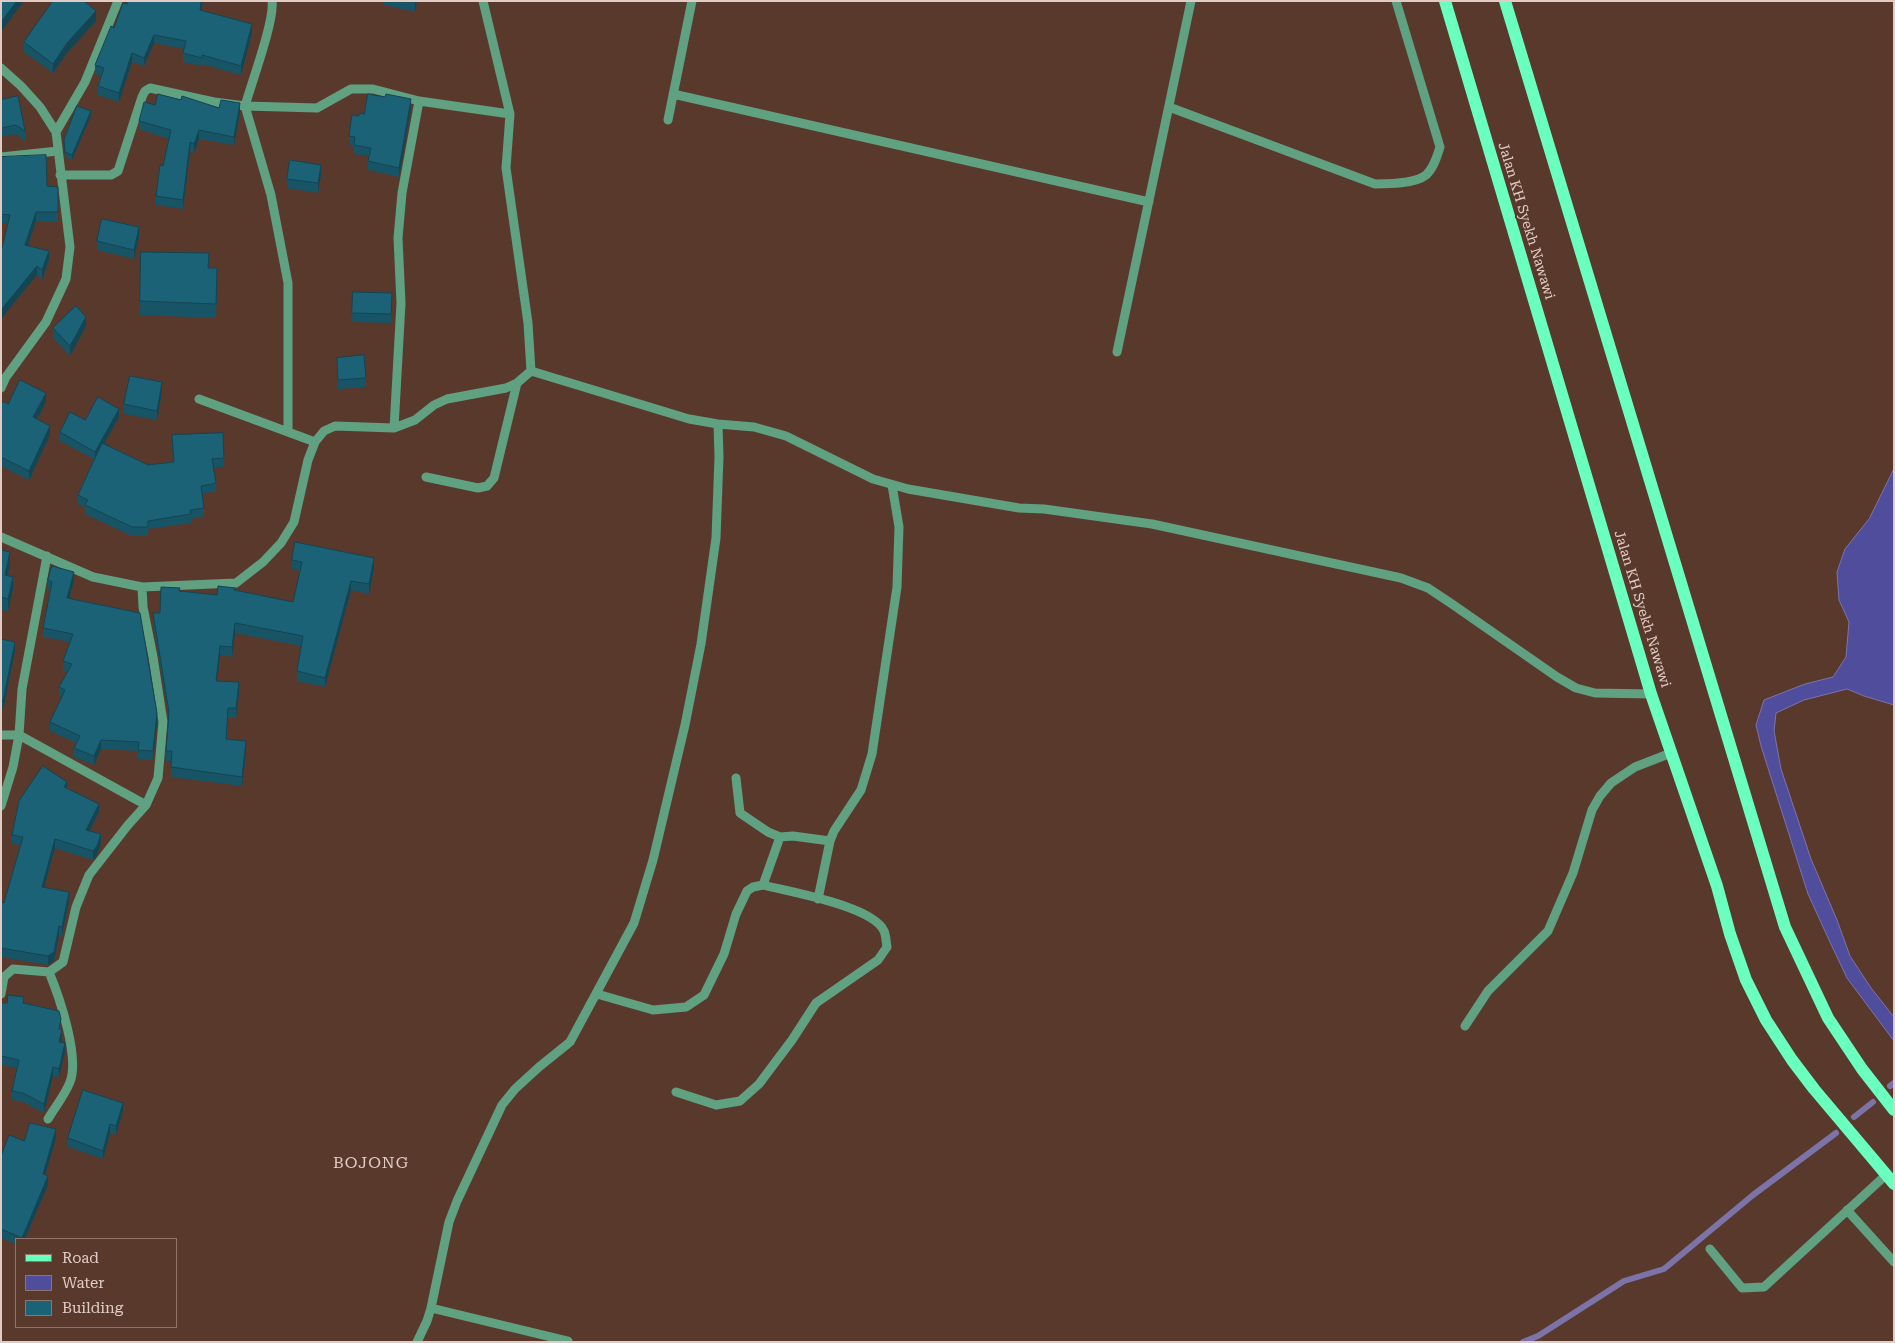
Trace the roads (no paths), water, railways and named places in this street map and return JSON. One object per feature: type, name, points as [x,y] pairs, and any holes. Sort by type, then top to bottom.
[{"type":"main road","name":"Jalan KH Syekh Nawawi","points":[[1445,1],[1651,694],[1717,886],[1730,934],[1746,980],[1766,1020],[1792,1060],[1890,1179]]},
{"type":"main road","points":[[1505,1],[1785,926],[1828,1018],[1862,1069],[1894,1110]]},
{"type":"street","points":[[56,132],[85,82],[118,1]]},
{"type":"street","points":[[272,1],[273,7],[268,28],[245,106],[271,195],[288,283],[288,430]]},
{"type":"street","points":[[483,1],[510,114],[511,126],[506,168],[528,323],[531,371]]},
{"type":"street","points":[[668,120],[692,1]]},
{"type":"street","points":[[1117,352],[1191,1]]},
{"type":"street","points":[[1169,107],[1375,184],[1397,184],[1425,176],[1436,161],[1440,147],[1396,1]]},
{"type":"street","points":[[1,68],[40,107],[56,132],[70,247],[66,279],[46,322],[6,377],[1,388]]},
{"type":"street","points":[[60,175],[111,175],[118,171],[142,97],[145,91],[150,88],[206,101],[245,106],[317,108],[351,89],[373,89],[419,101],[510,114]]},
{"type":"street","points":[[673,94],[1149,202]]},
{"type":"street","points":[[394,428],[401,303],[398,238],[402,193],[419,101]]},
{"type":"street","points":[[1,158],[58,151]]},
{"type":"street","points":[[1,537],[93,576],[142,587],[236,584],[281,544],[294,522],[308,460],[315,442],[324,431],[335,426],[394,428],[415,420],[434,405],[448,398],[506,388],[517,383],[531,371]]},
{"type":"street","points":[[531,371],[689,419],[754,427],[786,436],[873,479],[908,489],[1019,508],[1044,509],[1152,524],[1401,578],[1428,588],[1557,677],[1576,688],[1595,693],[1651,694]]},
{"type":"street","points":[[426,477],[478,488],[487,486],[494,478],[517,383]]},
{"type":"street","points":[[199,399],[288,430],[315,442]]},
{"type":"street","points":[[417,1342],[431,1308],[449,1222],[456,1201],[502,1105],[515,1089],[570,1042],[634,923],[653,860],[685,725],[708,608],[716,538],[719,457],[718,424]]},
{"type":"street","points":[[818,899],[830,841],[834,831],[861,790],[872,754],[896,587],[900,527],[892,485]]},
{"type":"street","points":[[1,806],[19,735],[22,689],[48,556]]},
{"type":"street","points":[[1,994],[4,977],[13,969],[49,972],[64,962],[76,907],[89,875],[146,805],[158,778],[163,722],[143,607],[142,587]]},
{"type":"street","points":[[1,735],[19,735],[146,805]]},
{"type":"street","points":[[1465,1026],[1488,991],[1548,931],[1574,873],[1592,810],[1600,796],[1611,783],[1635,767],[1672,753]]},
{"type":"street","points":[[736,778],[740,813],[768,832],[780,837],[793,836],[830,841]]},
{"type":"street","points":[[763,885],[780,837]]},
{"type":"street","points":[[597,994],[653,1010],[686,1007],[704,995],[724,954],[736,914],[747,891],[763,885],[848,906],[868,916],[884,931],[887,947],[878,960],[816,1003],[792,1040],[759,1084],[740,1101],[716,1105],[676,1092]]},
{"type":"street","points":[[48,1119],[71,1080],[73,1059],[60,998],[49,972]]},
{"type":"street","points":[[1710,1248],[1742,1288],[1764,1287],[1847,1210],[1890,1179]]},
{"type":"street","points":[[1847,1210],[1894,1262]]},
{"type":"street","points":[[431,1308],[568,1341]]},
{"type":"water","points":[[1894,469],[1894,705],[1847,689],[1804,700],[1776,713],[1774,731],[1781,769],[1811,859],[1850,956],[1871,988],[1894,1017],[1894,1041],[1847,978],[1808,894],[1756,725],[1764,700],[1805,684],[1833,677],[1846,657],[1849,622],[1839,600],[1837,572],[1845,549],[1869,519]]},
{"type":"waterway","points":[[1890,1086],[1894,1083]]},
{"type":"waterway","points":[[1854,1117],[1873,1102]]},
{"type":"waterway","points":[[1523,1342],[1538,1336],[1624,1281],[1664,1269],[1753,1195],[1836,1133]]},
{"type":"district","name":"BOJONG","points":[[371,1163]]}]
